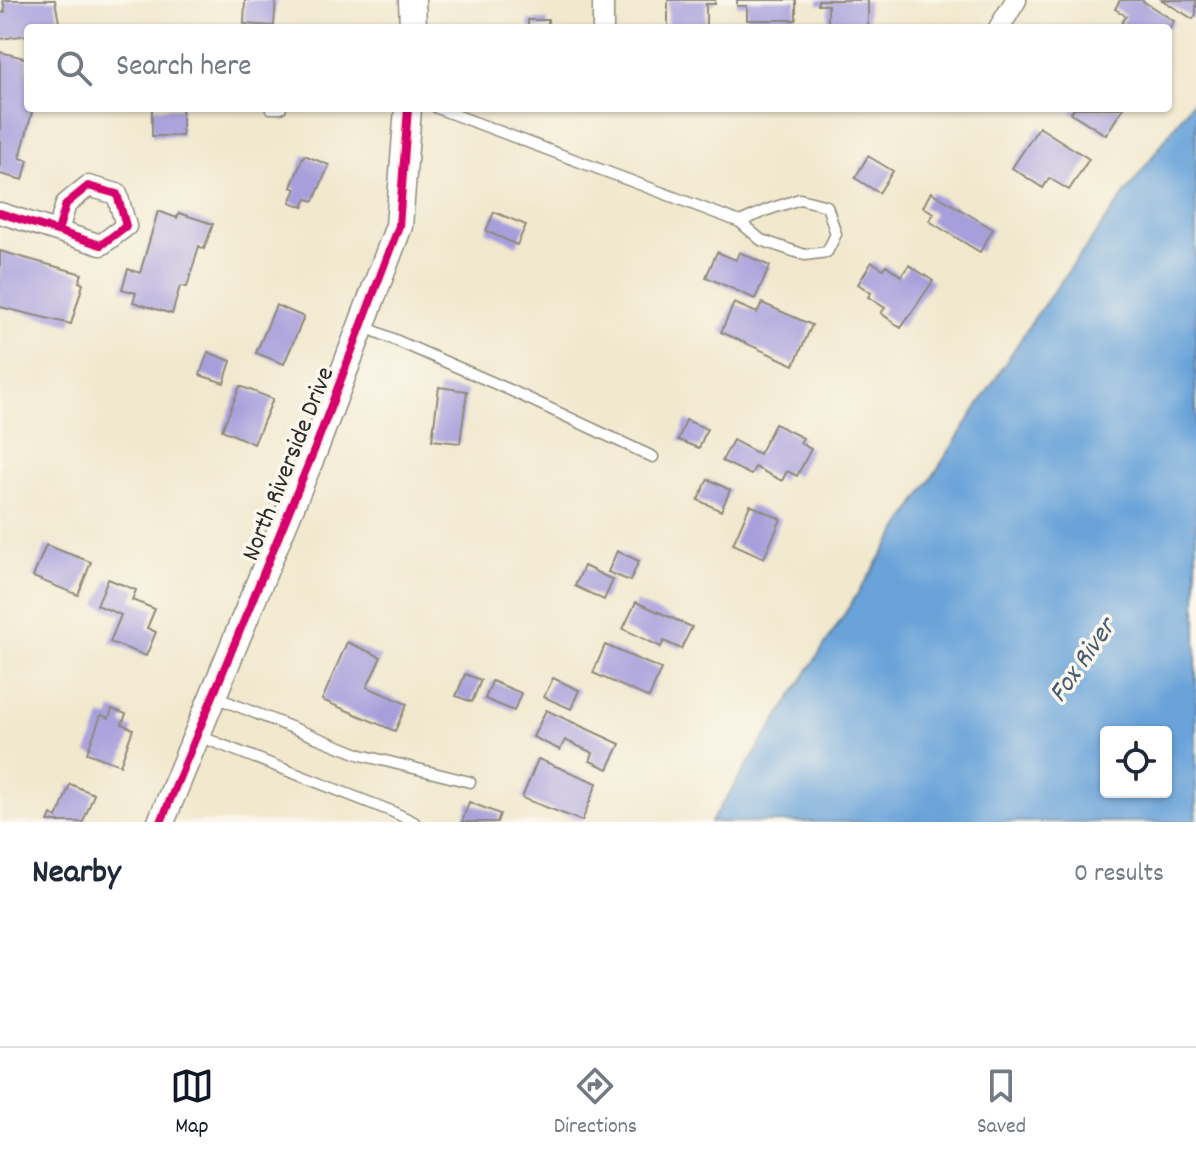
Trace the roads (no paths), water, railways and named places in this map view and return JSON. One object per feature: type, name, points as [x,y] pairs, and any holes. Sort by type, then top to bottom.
[{"type":"street","points":[[412,0],[413,24]]},
{"type":"street","points":[[603,0],[603,24]]},
{"type":"street","points":[[1001,24],[1016,0]]},
{"type":"street","name":"North Riverside Drive","points":[[161,822],[315,448],[399,226],[408,112]]},
{"type":"street","points":[[0,213],[58,231]]},
{"type":"lane","points":[[448,112],[740,222],[761,240],[805,255],[827,252],[836,234],[827,206],[800,199],[740,222]]},
{"type":"lane","points":[[362,325],[653,457]]},
{"type":"lane","points":[[213,696],[361,755],[470,782]]},
{"type":"lane","points":[[197,735],[414,822]]},
{"type":"water","name":"Fox River","points":[[1196,97],[1196,822],[711,822],[1035,317]]}]
